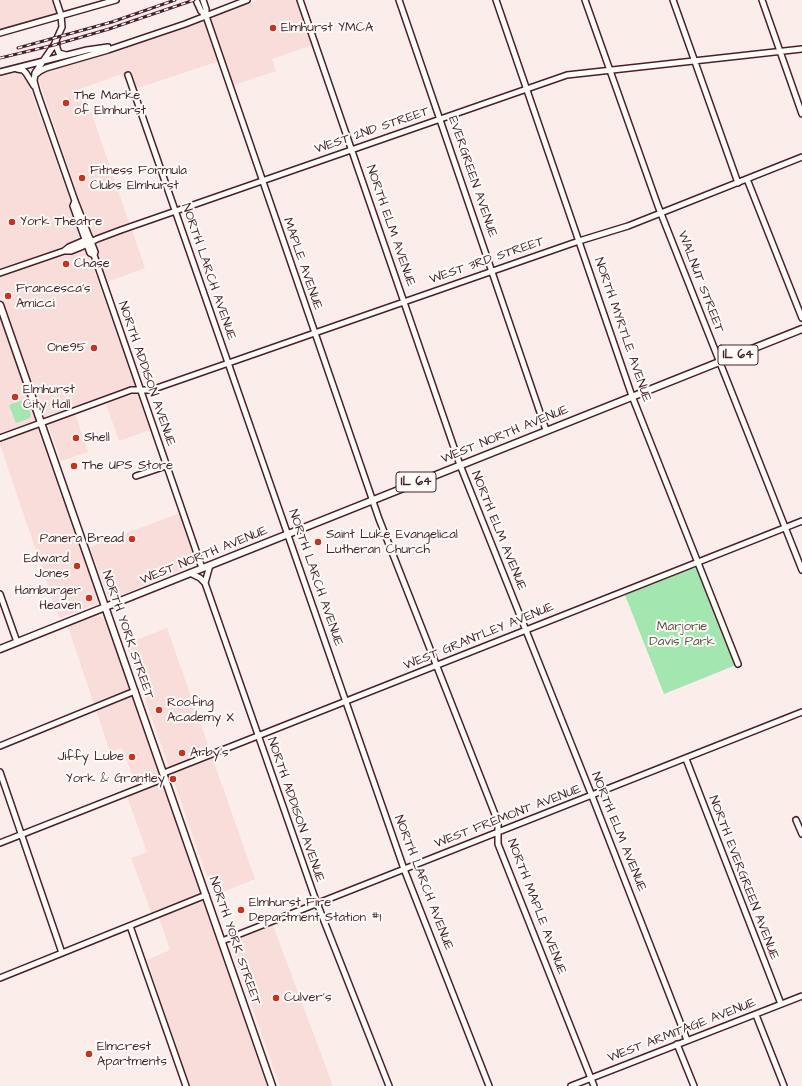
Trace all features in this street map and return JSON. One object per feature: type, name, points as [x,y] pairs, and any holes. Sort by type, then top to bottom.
[{"type":"main road","name":"NORTH YORK STREET","points":[[0,305],[272,1086]]},
{"type":"main road","name":"WEST NORTH AVENUE","points":[[106,607],[802,329]]},
{"type":"main road","name":"IL 64","points":[[0,649],[106,607]]},
{"type":"street","points":[[35,76],[36,70],[56,41],[62,25],[61,15],[56,0]]},
{"type":"street","points":[[0,33],[116,0]]},
{"type":"street","name":"MAPLE AVENUE","points":[[196,0],[201,12],[206,16]]},
{"type":"street","name":"MAPLE AVENUE","points":[[203,0],[206,9],[206,16],[379,519]]},
{"type":"street","points":[[35,76],[46,68],[126,44],[206,16],[246,0]]},
{"type":"street","name":"NORTH ELM AVENUE","points":[[300,0],[460,465],[688,1040]]},
{"type":"street","name":"EVERGREEN AVENUE","points":[[399,0],[493,271],[546,430]]},
{"type":"street","name":"NORTH MYRTLE AVENUE","points":[[496,0],[632,396],[699,562],[738,664]]},
{"type":"street","name":"WALNUT STREET","points":[[585,0],[661,213],[802,570]]},
{"type":"street","points":[[673,0],[738,183]]},
{"type":"street","points":[[762,0],[802,114]]},
{"type":"street","points":[[56,41],[59,53],[62,55],[69,55]]},
{"type":"street","points":[[0,72],[41,63],[87,50],[126,44]]},
{"type":"street","name":"WEST 2ND STREET","points":[[0,273],[64,251],[71,251],[88,241],[567,75],[802,49]]},
{"type":"street","points":[[16,69],[23,70],[26,73],[37,92]]},
{"type":"street","name":"NORTH LARCH AVENUE","points":[[128,75],[404,869],[489,1086]]},
{"type":"street","name":"NORTH ADDISON AVENUE","points":[[35,76],[34,81],[37,92],[74,203],[88,241],[95,252],[94,256],[202,568]]},
{"type":"street","name":"WEST 3RD STREET","points":[[0,438],[123,392],[131,390],[151,390],[580,241],[628,226],[802,157]]},
{"type":"street","points":[[747,179],[802,318]]},
{"type":"street","points":[[136,476],[166,466]]},
{"type":"street","name":"NORTH MAPLE AVENUE","points":[[379,519],[498,822],[498,844],[591,1078]]},
{"type":"street","name":"WEST GRANTLEY AVENUE","points":[[0,843],[258,736],[802,521]]},
{"type":"street","points":[[190,573],[200,578],[205,583],[210,565]]},
{"type":"street","name":"NORTH ADDISON AVENUE","points":[[205,583],[317,904],[389,1086]]},
{"type":"street","points":[[0,594],[17,642]]},
{"type":"street","points":[[0,746],[135,691]]},
{"type":"street","name":"WEST FREMONT AVENUE","points":[[222,941],[802,712]]},
{"type":"street","name":"NORTH EVERGREEN AVENUE","points":[[686,759],[781,1004]]},
{"type":"street","points":[[0,772],[62,953]]},
{"type":"street","points":[[796,820],[802,834]]},
{"type":"street","points":[[0,978],[206,895]]},
{"type":"street","points":[[130,926],[186,1086]]},
{"type":"street","name":"WEST ARMITAGE AVENUE","points":[[571,1086],[802,996]]},
{"type":"street","points":[[756,1014],[784,1086]]},
{"type":"street","points":[[678,1044],[694,1086]]},
{"type":"street","points":[[591,1078],[594,1086]]},
{"type":"shaded area","points":[[0,0],[53,0],[58,15],[0,30]]},
{"type":"shaded area","points":[[257,0],[298,0],[313,45],[272,59],[276,71],[231,86],[223,60],[131,90],[127,78],[123,79],[121,74],[83,88],[130,225],[92,238],[38,77],[39,73],[205,21]]},
{"type":"shaded area","points":[[24,71],[84,240],[0,270],[0,76]]},
{"type":"shaded area","points":[[132,230],[145,268],[107,282],[94,244]]},
{"type":"shaded area","points":[[86,248],[136,386],[42,417],[0,294],[0,277]]},
{"type":"shaded area","points":[[0,316],[37,422],[0,435]]},
{"type":"shaded area","points":[[137,393],[150,430],[119,441],[106,404]]},
{"type":"shaded area","points":[[75,414],[88,452],[61,461],[48,424]]},
{"type":"shaded area","points":[[37,427],[99,603],[59,618],[0,445],[0,441]]},
{"type":"shaded area","points":[[180,513],[197,564],[109,600],[90,547]]},
{"type":"shaded area","points":[[98,615],[105,619],[267,1086],[190,1086],[147,960],[170,950],[159,918],[154,920],[131,858],[147,852],[125,791],[137,787],[122,748],[110,752],[68,627]]},
{"type":"shaded area","points":[[167,628],[255,879],[214,896],[126,644]]},
{"type":"shaded area","points":[[273,925],[333,1086],[280,1086],[229,942]]},
{"type":"green space","points":[[26,399],[31,415],[30,418],[16,423],[9,405]]},
{"type":"green space","name":"Marjorie Davis Park","points":[[693,568],[698,569],[736,665],[664,694],[625,595]]},
{"type":"railway","points":[[18,48],[112,22],[175,0]]},
{"type":"railway","points":[[0,58],[54,45],[109,29],[194,0]]},
{"type":"place","name":"Elmhurst YMCA","points":[[273,28]]},
{"type":"place","name":"The Marke of Elmhurst","points":[[66,103]]},
{"type":"place","name":"Fitness Formula Clubs Elmhurst","points":[[82,178]]},
{"type":"place","name":"York Theatre","points":[[12,222]]},
{"type":"place","name":"Chase","points":[[66,264]]},
{"type":"place","name":"Francesca's Amicci","points":[[8,296]]},
{"type":"place","name":"One95","points":[[94,348]]},
{"type":"place","name":"Elmhurst City Hall","points":[[15,397]]},
{"type":"place","name":"Shell","points":[[76,438]]},
{"type":"place","name":"The UPS Store","points":[[74,466]]},
{"type":"place","name":"Panera Bread","points":[[132,539]]},
{"type":"place","name":"Saint Luke Evangelical Lutheran Church","points":[[318,542]]},
{"type":"place","name":"Edward Jones","points":[[77,566]]},
{"type":"place","name":"Hamburger Heaven","points":[[89,598]]},
{"type":"place","name":"Roofing Academy X","points":[[159,710]]},
{"type":"place","name":"Arby's","points":[[182,753]]},
{"type":"place","name":"Jiffy Lube","points":[[132,757]]},
{"type":"place","name":"York & Grantley","points":[[173,779]]},
{"type":"place","name":"Elmhurst Fire Department Station #1","points":[[241,910]]},
{"type":"place","name":"Culver's","points":[[276,998]]},
{"type":"place","name":"Elmcrest Apartments","points":[[89,1054]]}]
